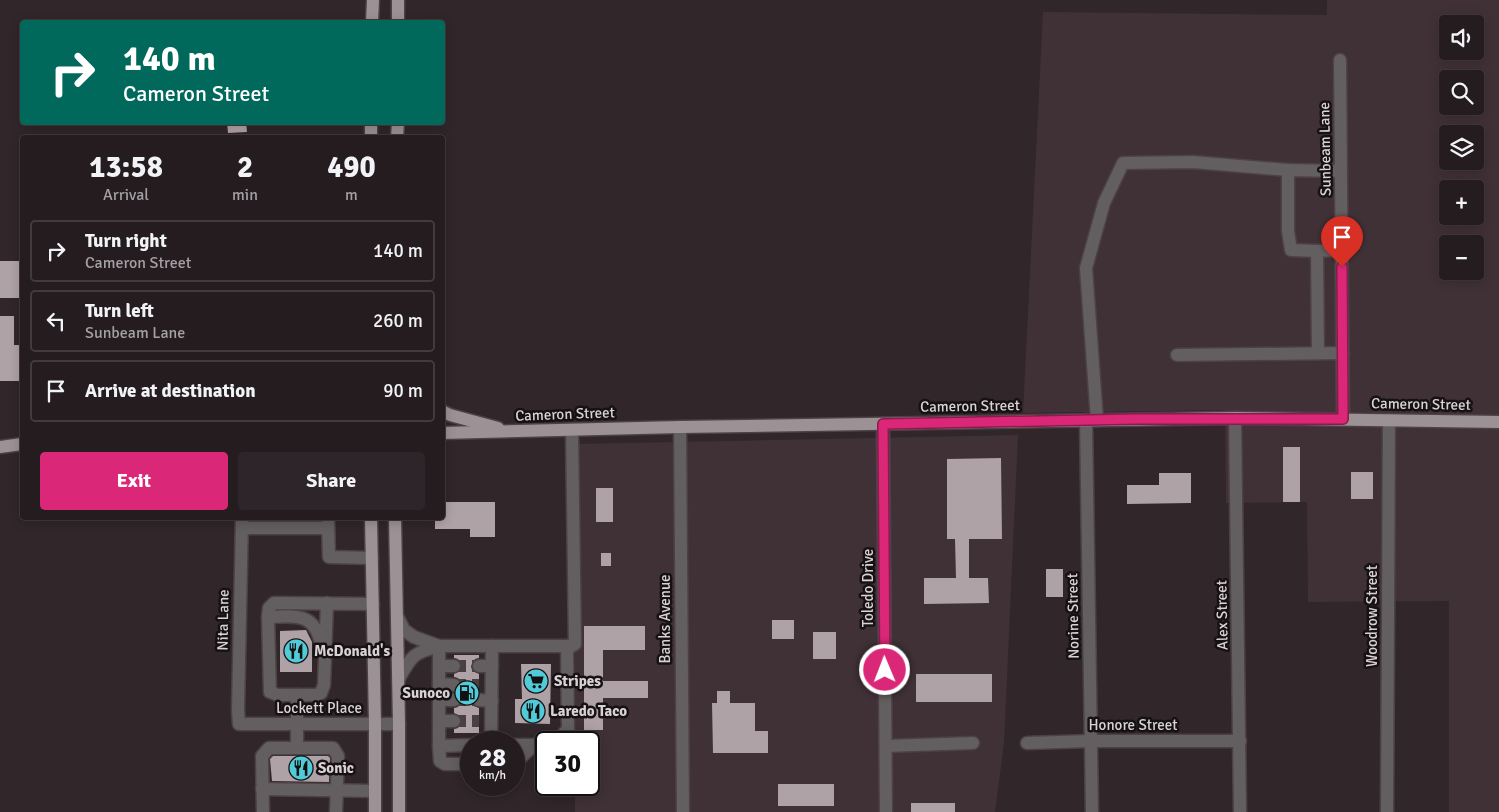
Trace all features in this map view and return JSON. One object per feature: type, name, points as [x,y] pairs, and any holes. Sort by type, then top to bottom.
[{"type":"main road","points":[[372,20],[373,0]]},
{"type":"main road","points":[[398,0],[398,20]]},
{"type":"main road","points":[[445,412],[472,422],[512,431]]},
{"type":"main road","name":"Cameron Street","points":[[445,433],[680,426],[1235,418],[1499,422]]},
{"type":"main road","points":[[445,442],[477,433]]},
{"type":"main road","points":[[0,447],[20,444]]},
{"type":"main road","points":[[395,520],[399,812]]},
{"type":"main road","points":[[370,522],[373,604],[375,812]]},
{"type":"street","name":"Sunbeam Lane","points":[[1340,60],[1343,419]]},
{"type":"street","name":"Norine Street","points":[[1092,812],[1092,420],[1086,268],[1104,203],[1123,163],[1193,162],[1288,170]]},
{"type":"street","points":[[1341,171],[1288,170],[1288,231],[1291,250],[1342,250]]},
{"type":"street","points":[[1317,251],[1318,353]]},
{"type":"street","points":[[1177,355],[1343,352]]},
{"type":"street","name":"Alex Street","points":[[1235,418],[1240,812]]},
{"type":"street","name":"Woodrow Street","points":[[1387,812],[1389,420]]},
{"type":"street","name":"Toledo Drive","points":[[883,424],[886,812]]},
{"type":"street","name":"Banks Avenue","points":[[680,426],[683,812]]},
{"type":"street","points":[[398,680],[411,658],[439,646],[567,646],[575,644],[572,430]]},
{"type":"street","points":[[248,523],[328,523],[329,557],[372,558]]},
{"type":"street","name":"Nita Lane","points":[[239,724],[238,710],[248,523]]},
{"type":"street","points":[[327,603],[324,685],[322,693],[317,695],[278,695],[270,692],[268,616],[269,608],[274,603],[327,603],[373,604]]},
{"type":"street","points":[[268,616],[298,616],[309,621],[319,632],[325,664]]},
{"type":"street","points":[[397,616],[404,630],[414,637],[439,646]]},
{"type":"street","points":[[439,646],[438,721],[440,761],[444,764],[460,764]]},
{"type":"street","points":[[488,731],[485,721],[486,666],[492,646]]},
{"type":"street","points":[[566,731],[568,729],[567,646]]},
{"type":"street","points":[[439,666],[454,666]]},
{"type":"street","points":[[439,684],[454,685]]},
{"type":"street","points":[[296,695],[296,748]]},
{"type":"street","points":[[439,700],[454,700]]},
{"type":"street","points":[[438,721],[454,721]]},
{"type":"street","name":"Lockett Place","points":[[239,724],[399,724]]},
{"type":"street","name":"Honore Street","points":[[1027,743],[1091,741],[1240,742]]},
{"type":"street","points":[[886,746],[973,743]]},
{"type":"street","points":[[439,746],[460,745]]},
{"type":"street","points":[[263,812],[262,756],[269,748],[333,748],[338,756],[336,812]]},
{"type":"street","points":[[262,790],[375,791]]},
{"type":"shaded area","points":[[1327,0],[1499,0],[1499,812],[1449,812],[1449,601],[1308,602],[1307,502],[1226,503],[1225,410],[1023,413],[1043,12],[1327,15]]},
{"type":"shaded area","points":[[1018,435],[1004,743],[995,812],[575,812],[575,796],[600,796],[600,731],[575,731],[575,444]]},
{"type":"building","points":[[227,125],[246,125],[247,132],[228,133]]},
{"type":"building","points":[[0,261],[20,261],[20,298],[0,298]]},
{"type":"building","points":[[0,316],[14,316],[14,345],[20,345],[20,381],[0,381]]},
{"type":"building","points":[[1283,447],[1300,447],[1300,502],[1283,502]]},
{"type":"building","points":[[1001,458],[1002,539],[969,539],[969,578],[988,578],[989,603],[924,604],[924,578],[956,578],[955,539],[947,539],[947,459]]},
{"type":"building","points":[[1351,472],[1373,472],[1373,499],[1351,499]]},
{"type":"building","points":[[1159,473],[1191,473],[1191,503],[1127,504],[1127,485],[1159,485]]},
{"type":"building","points":[[596,488],[613,488],[613,522],[596,522]]},
{"type":"building","points":[[445,502],[495,502],[495,537],[470,537],[470,529],[435,529],[435,520],[445,520]]},
{"type":"building","points":[[601,553],[611,553],[611,566],[601,566]]},
{"type":"building","points":[[1046,569],[1063,569],[1063,597],[1046,597]]},
{"type":"building","points":[[772,620],[794,620],[794,639],[772,639]]},
{"type":"building","points":[[584,626],[645,626],[645,650],[603,650],[603,681],[648,681],[648,698],[603,698],[603,730],[584,730]]},
{"type":"building","name":"McDonald's","points":[[306,630],[312,642],[312,672],[280,672],[280,631]]},
{"type":"building","points":[[813,632],[836,632],[836,659],[813,659]]},
{"type":"building","name":"Sunoco","points":[[454,655],[479,655],[479,658],[475,659],[471,666],[472,670],[479,674],[479,692],[473,695],[471,700],[474,706],[479,708],[479,731],[460,731],[460,733],[454,733],[454,729],[458,728],[462,721],[461,717],[454,713],[454,708],[458,707],[462,700],[461,696],[457,693],[461,689],[461,682],[458,678],[454,677],[454,674],[461,670],[462,666],[458,659],[454,658]]},
{"type":"building","points":[[521,664],[551,664],[550,724],[515,723],[515,699],[522,699]]},
{"type":"building","points":[[916,674],[992,674],[992,702],[916,702]]},
{"type":"building","points":[[717,691],[730,691],[730,703],[755,703],[755,731],[768,731],[768,753],[713,753],[712,703],[717,703]]},
{"type":"building","points":[[273,756],[328,756],[330,758],[329,782],[272,781],[270,759]]},
{"type":"building","points":[[778,784],[834,784],[834,806],[778,806]]},
{"type":"building","points":[[911,803],[955,803],[955,812],[911,812]]},
{"type":"tunnel","points":[[454,666],[479,666]]},
{"type":"tunnel","points":[[454,685],[479,685]]},
{"type":"tunnel","points":[[454,700],[479,700]]},
{"type":"tunnel","points":[[454,721],[479,721]]},
{"type":"place","name":"McDonald's","points":[[296,651]]},
{"type":"place","name":"Stripes","points":[[536,681]]},
{"type":"place","name":"Sunoco","points":[[467,693]]},
{"type":"place","name":"Laredo Taco","points":[[533,711]]},
{"type":"place","name":"Sonic","points":[[301,768]]},
{"type":"route","points":[[885,670],[883,424],[1137,419],[1343,419],[1342,267]]}]
